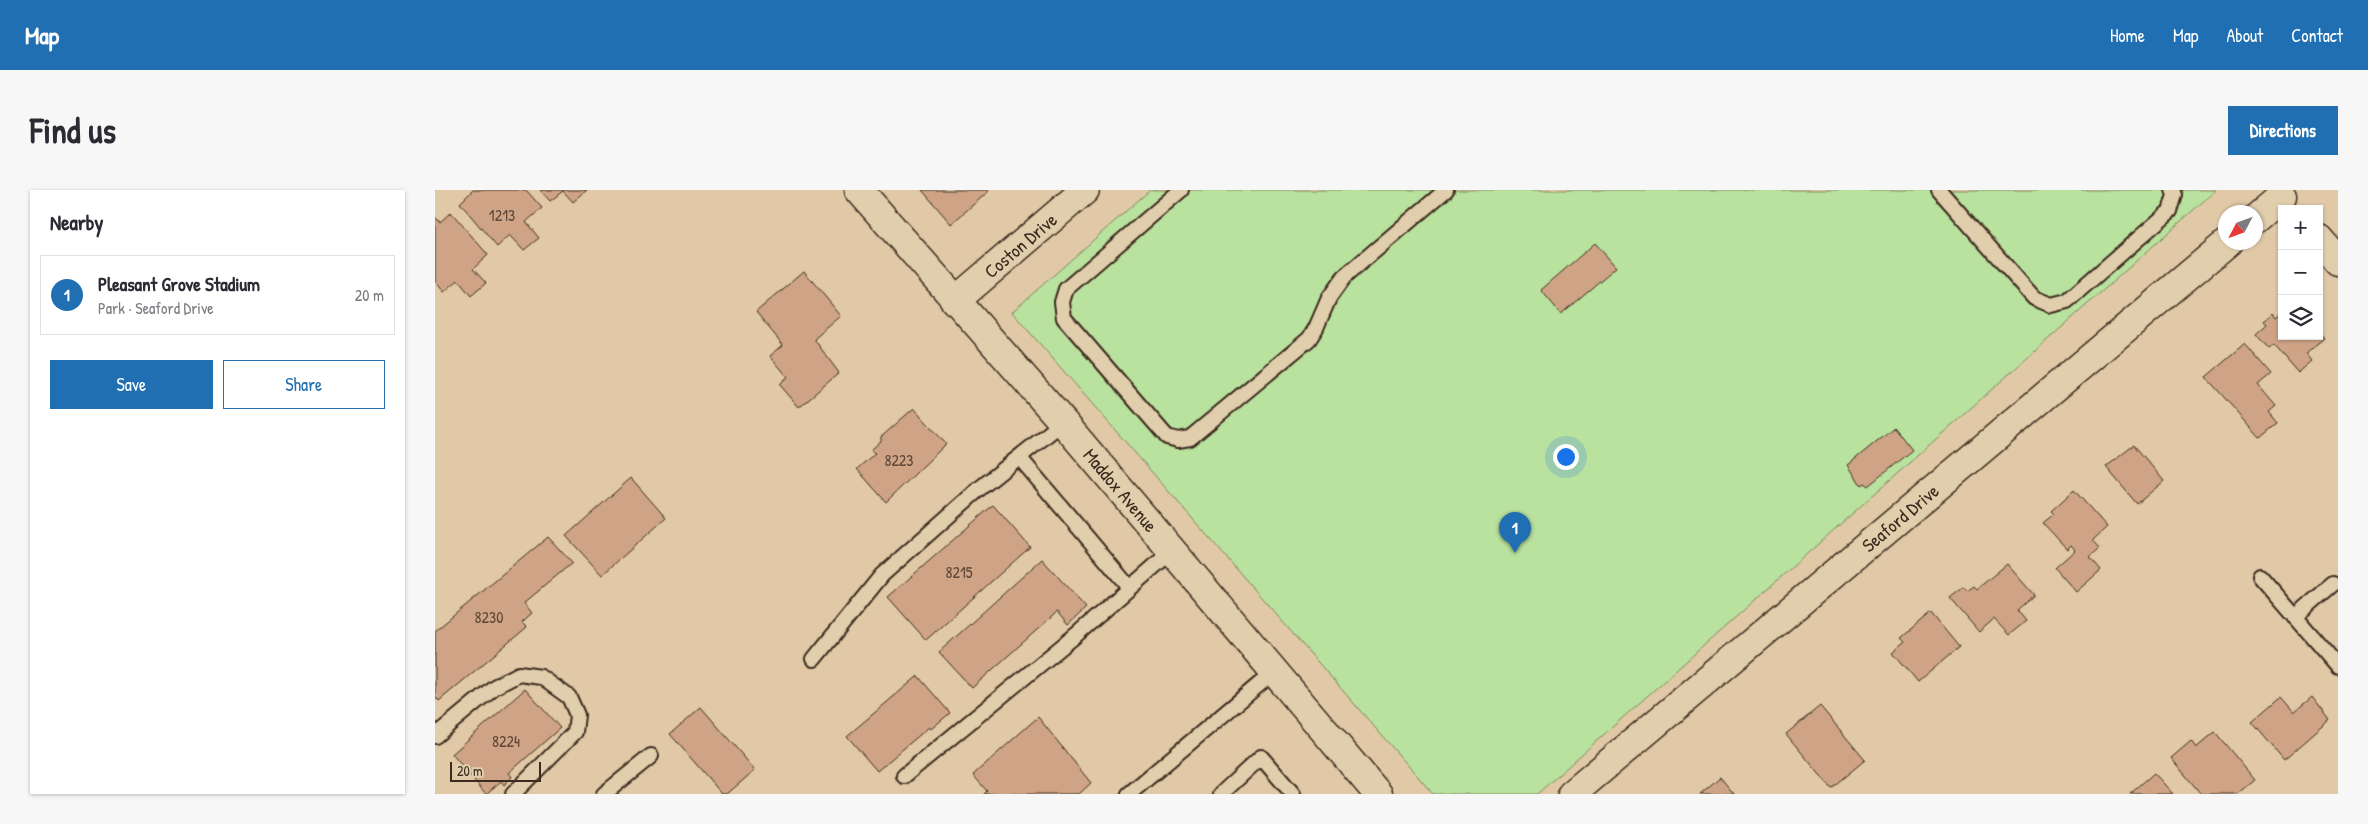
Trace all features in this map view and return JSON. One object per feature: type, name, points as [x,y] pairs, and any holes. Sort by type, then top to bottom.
[{"type":"street","name":"Maddox Avenue","points":[[859,190],[1173,550],[1378,794]]},
{"type":"street","name":"Coston Drive","points":[[955,300],[1085,190]]},
{"type":"street","points":[[2263,213],[2284,198]]},
{"type":"street","points":[[2323,244],[2338,261]]},
{"type":"street","name":"Seaford Drive","points":[[1572,794],[2218,250]]},
{"type":"lane","points":[[1181,190],[1066,289],[1062,302],[1064,318],[1167,437],[1178,440],[1190,438],[1309,339],[1329,298],[1344,277],[1446,190]]},
{"type":"lane","points":[[1939,190],[2034,298],[2051,305],[2067,301],[2170,211],[2175,195],[2173,190]]},
{"type":"lane","points":[[814,659],[883,576],[1019,457],[1063,422]]},
{"type":"lane","points":[[1019,457],[1129,587]]},
{"type":"lane","points":[[904,776],[1069,641],[1173,550]]},
{"type":"lane","points":[[2260,576],[2338,666]]},
{"type":"lane","points":[[2295,617],[2333,584]]},
{"type":"lane","points":[[1129,794],[1275,671]]},
{"type":"lane","points":[[435,736],[494,687],[519,674],[541,677],[569,697],[577,715],[575,732],[513,794]]},
{"type":"lane","points":[[604,794],[651,756]]},
{"type":"lane","points":[[1221,794],[1261,757],[1293,794]]},
{"type":"green space","points":[[1150,190],[2216,190],[1537,794],[1433,794],[1012,312]]},
{"type":"building","points":[[473,190],[526,190],[542,208],[526,222],[539,238],[524,250],[510,235],[497,247],[460,203]]},
{"type":"building","points":[[540,190],[587,190],[573,202],[563,191],[550,201]]},
{"type":"building","points":[[922,190],[988,190],[989,191],[951,224]]},
{"type":"building","points":[[451,212],[488,255],[473,269],[486,283],[471,296],[458,280],[444,292],[435,281],[435,217],[440,222]]},
{"type":"building","points":[[1595,243],[1616,267],[1561,314],[1541,290]]},
{"type":"building","points":[[804,271],[841,316],[814,339],[839,373],[799,407],[780,385],[788,377],[770,356],[783,345],[756,312]]},
{"type":"building","points":[[2273,313],[2276,317],[2278,315],[2278,340],[2322,340],[2306,353],[2312,361],[2298,373],[2274,345],[2269,349],[2256,334],[2267,324],[2264,321]]},
{"type":"building","points":[[2245,344],[2271,374],[2258,385],[2276,406],[2269,412],[2278,423],[2260,438],[2206,377]]},
{"type":"building","points":[[914,408],[946,444],[886,502],[857,469],[875,453],[871,450],[882,440],[880,438]]},
{"type":"building","points":[[1894,427],[1912,450],[1868,486],[1864,483],[1861,485],[1848,465]]},
{"type":"building","points":[[2134,445],[2164,481],[2137,504],[2106,467]]},
{"type":"building","points":[[631,478],[666,518],[602,575],[566,536]]},
{"type":"building","points":[[2074,490],[2107,527],[2093,540],[2100,548],[2090,557],[2101,570],[2076,592],[2055,568],[2075,550],[2071,545],[2067,549],[2043,523],[2054,514],[2051,511]]},
{"type":"building","points":[[993,505],[1030,547],[926,640],[888,597]]},
{"type":"building","points":[[548,537],[572,563],[524,603],[532,613],[522,622],[527,627],[439,701],[435,696],[435,631]]},
{"type":"building","points":[[1042,559],[1086,608],[1068,625],[1057,612],[972,688],[939,652]]},
{"type":"building","points":[[2007,564],[2034,595],[2017,610],[2026,621],[2009,635],[1994,619],[1979,632],[1950,598],[1964,587],[1967,591],[1974,586],[1977,589]]},
{"type":"building","points":[[1931,613],[1959,647],[1918,682],[1893,652],[1905,642],[1901,638]]},
{"type":"building","points":[[918,676],[950,713],[931,729],[929,727],[877,771],[847,736]]},
{"type":"building","points":[[525,689],[560,728],[509,773],[512,777],[504,785],[501,781],[486,794],[452,754]]},
{"type":"building","points":[[2281,697],[2294,712],[2312,697],[2330,720],[2284,760],[2252,722]]},
{"type":"building","points":[[1820,706],[1865,760],[1831,788],[1786,734]]},
{"type":"building","points":[[701,707],[755,770],[727,794],[722,794],[670,734]]},
{"type":"building","points":[[1038,717],[1091,783],[1079,794],[984,794],[987,791],[973,775]]},
{"type":"building","points":[[2215,732],[2255,780],[2238,794],[2201,794],[2171,758],[2191,741],[2196,748]]},
{"type":"building","points":[[2154,773],[2173,794],[2130,794]]},
{"type":"building","points":[[1720,777],[1734,794],[1700,794]]},
{"type":"place","name":"Pleasant Grove Stadium","points":[[1515,553]]}]
